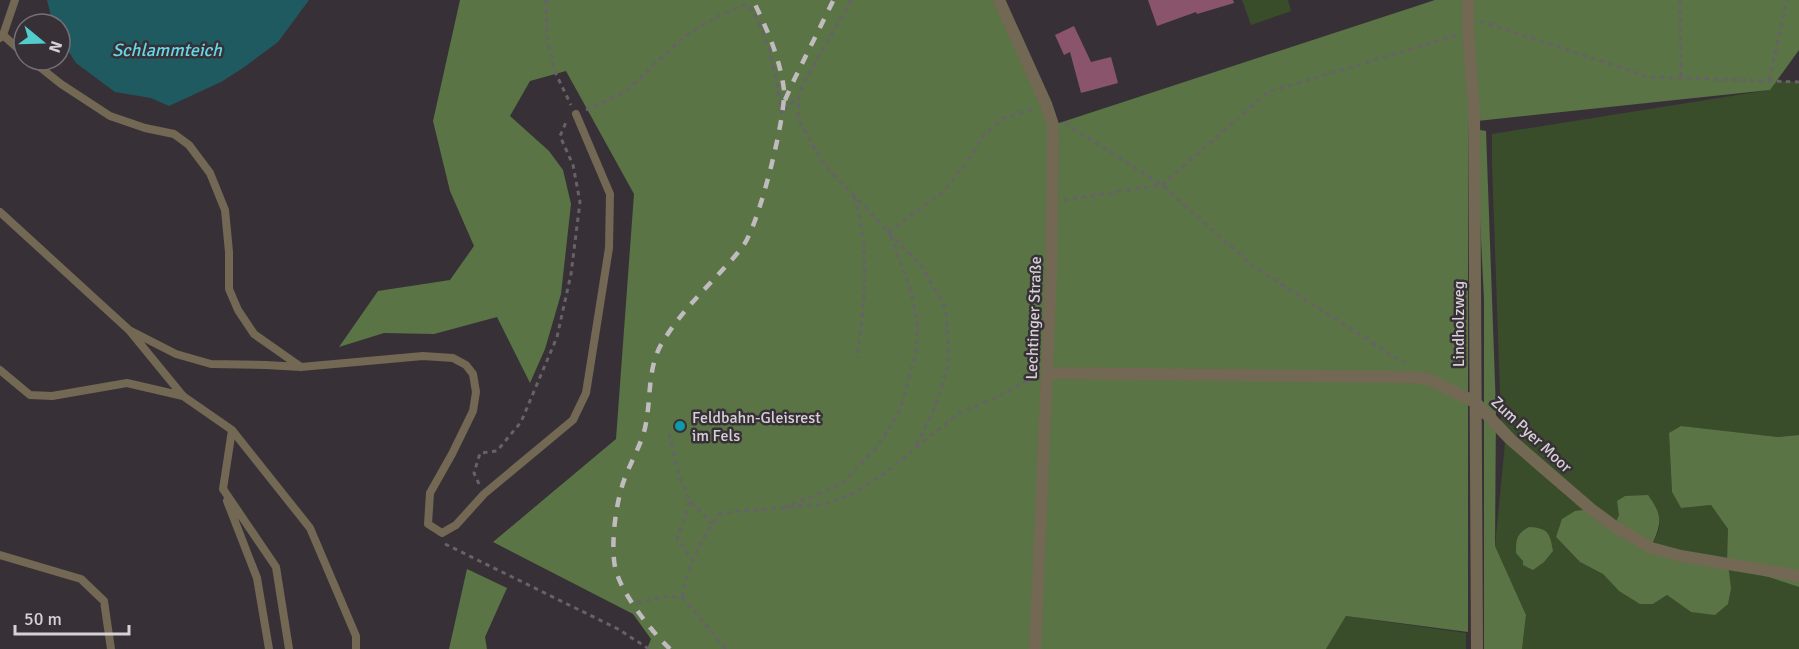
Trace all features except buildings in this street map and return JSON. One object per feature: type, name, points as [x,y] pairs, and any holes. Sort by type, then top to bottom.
[{"type":"street","name":"Lechtinger Straße","points":[[999,0],[1046,104],[1053,125],[1048,373],[1035,649]]},
{"type":"street","name":"Lindholzweg","points":[[1468,0],[1474,110],[1477,649]]},
{"type":"street","name":"Zum Pyer Moor","points":[[1048,373],[1428,379],[1475,402],[1511,440],[1591,509],[1651,548],[1681,556],[1799,576]]},
{"type":"lane","points":[[1,36],[15,0]]},
{"type":"lane","points":[[46,72],[110,116],[145,128],[174,134],[189,145],[210,173],[225,210],[229,252],[229,289],[238,310],[254,334],[301,367]]},
{"type":"lane","points":[[129,330],[176,354],[211,364],[301,367],[423,356],[453,358],[466,365],[473,374],[476,392],[473,411],[430,493],[428,524],[442,533],[456,525],[484,494],[573,420],[586,393],[609,248],[610,194],[576,114]]},
{"type":"lane","points":[[0,212],[129,330],[183,396],[232,430],[310,528],[356,636],[356,649]]},
{"type":"lane","points":[[0,370],[30,395],[52,396],[127,383],[183,396]]},
{"type":"lane","points":[[232,430],[223,489],[257,578],[269,649]]},
{"type":"lane","points":[[223,489],[276,567],[289,649]]},
{"type":"lane","points":[[0,555],[81,579],[104,601],[111,649]]},
{"type":"path","points":[[546,0],[547,39],[556,74],[576,114]]},
{"type":"path","points":[[851,0],[802,86],[798,119],[823,163],[922,267],[946,309],[949,363],[933,412],[915,447]]},
{"type":"path","points":[[1680,0],[1681,78]]},
{"type":"path","points":[[1769,80],[1787,0]]},
{"type":"path","points":[[484,494],[474,473],[480,453],[497,451],[521,422],[557,337],[571,274],[580,202],[573,165],[560,136],[566,120],[625,92],[686,35],[744,5],[750,7],[754,12],[763,35],[782,114],[788,105],[799,98]]},
{"type":"path","points":[[1468,17],[1649,77],[1799,82]]},
{"type":"path","points":[[1053,201],[1162,185],[1268,92],[1468,31]]},
{"type":"path","points":[[889,231],[944,191],[965,165],[984,135],[1004,118],[1046,104]]},
{"type":"path","points":[[1063,122],[1162,185],[1254,266],[1409,366]]},
{"type":"path","points":[[853,194],[863,242],[864,302],[857,358]]},
{"type":"path","points":[[784,508],[841,484],[878,446],[900,410],[917,350],[916,318],[909,288],[889,231]]},
{"type":"path","points":[[682,597],[692,559],[703,537],[721,513],[825,504],[852,494],[885,473],[959,413],[1048,373]]},
{"type":"path","points":[[669,434],[679,476],[690,501],[712,524]]},
{"type":"path","points":[[690,501],[677,538],[692,559]]},
{"type":"path","points":[[442,533],[446,544],[618,629],[648,649]]},
{"type":"path","points":[[637,603],[661,597],[682,597],[726,649]]},
{"type":"green space","points":[[460,0],[999,0],[1053,125],[1435,0],[1799,0],[1799,50],[1770,90],[1468,122],[1468,632],[1346,616],[1326,649],[647,649],[651,639],[633,614],[493,542],[616,439],[634,194],[566,71],[530,81],[510,116],[549,151],[563,170],[571,204],[561,294],[545,349],[530,383],[497,317],[434,334],[384,333],[339,347],[378,291],[450,280],[474,246],[450,191],[433,121]]},
{"type":"green space","points":[[1242,0],[1288,0],[1291,11],[1251,25]]},
{"type":"green space","points":[[1769,80],[1799,82],[1799,435],[1778,437],[1681,426],[1669,434],[1672,492],[1681,508],[1711,505],[1728,529],[1728,564],[1799,587],[1799,649],[1522,649],[1526,615],[1495,546],[1506,433],[1501,421],[1492,134],[1769,90]],"holes":[[[1653,502],[1660,525],[1651,548],[1691,612],[1667,595],[1653,604],[1619,591],[1603,574],[1580,562],[1556,537],[1614,526],[1619,515]]]},
{"type":"green space","points":[[1480,130],[1486,131],[1496,410],[1495,546],[1526,615],[1522,649],[1484,649],[1484,300],[1479,198]]},
{"type":"green space","points":[[1681,426],[1778,437],[1799,435],[1799,587],[1728,564],[1731,588],[1728,604],[1715,615],[1691,612],[1667,595],[1653,604],[1640,604],[1619,591],[1603,574],[1580,562],[1556,537],[1562,519],[1575,511],[1591,509],[1614,526],[1619,515],[1617,501],[1625,496],[1648,495],[1659,515],[1659,526],[1651,547],[1727,564],[1728,529],[1711,505],[1681,508],[1672,492],[1669,433]]},
{"type":"green space","points":[[1529,527],[1544,530],[1547,533],[1553,551],[1533,570],[1523,565],[1523,561],[1516,553],[1516,544],[1521,532]]},
{"type":"green space","points":[[467,569],[507,588],[485,637],[487,649],[449,649]]},
{"type":"green space","points":[[1346,616],[1466,633],[1466,649],[1326,649]]},
{"type":"water","name":"Schlammteich","points":[[47,0],[309,0],[278,42],[221,82],[169,106],[151,98],[115,92],[76,63],[72,57],[72,12],[50,12]]},
{"type":"railway","points":[[670,649],[637,611],[618,577],[613,549],[615,518],[623,483],[644,432],[651,375],[657,353],[680,317],[743,246],[764,194],[781,122],[784,90],[776,55],[753,0]]},
{"type":"railway","points":[[785,100],[833,1]]},
{"type":"place","name":"Feldbahn-Gleisrest im Fels","points":[[680,426]]}]
